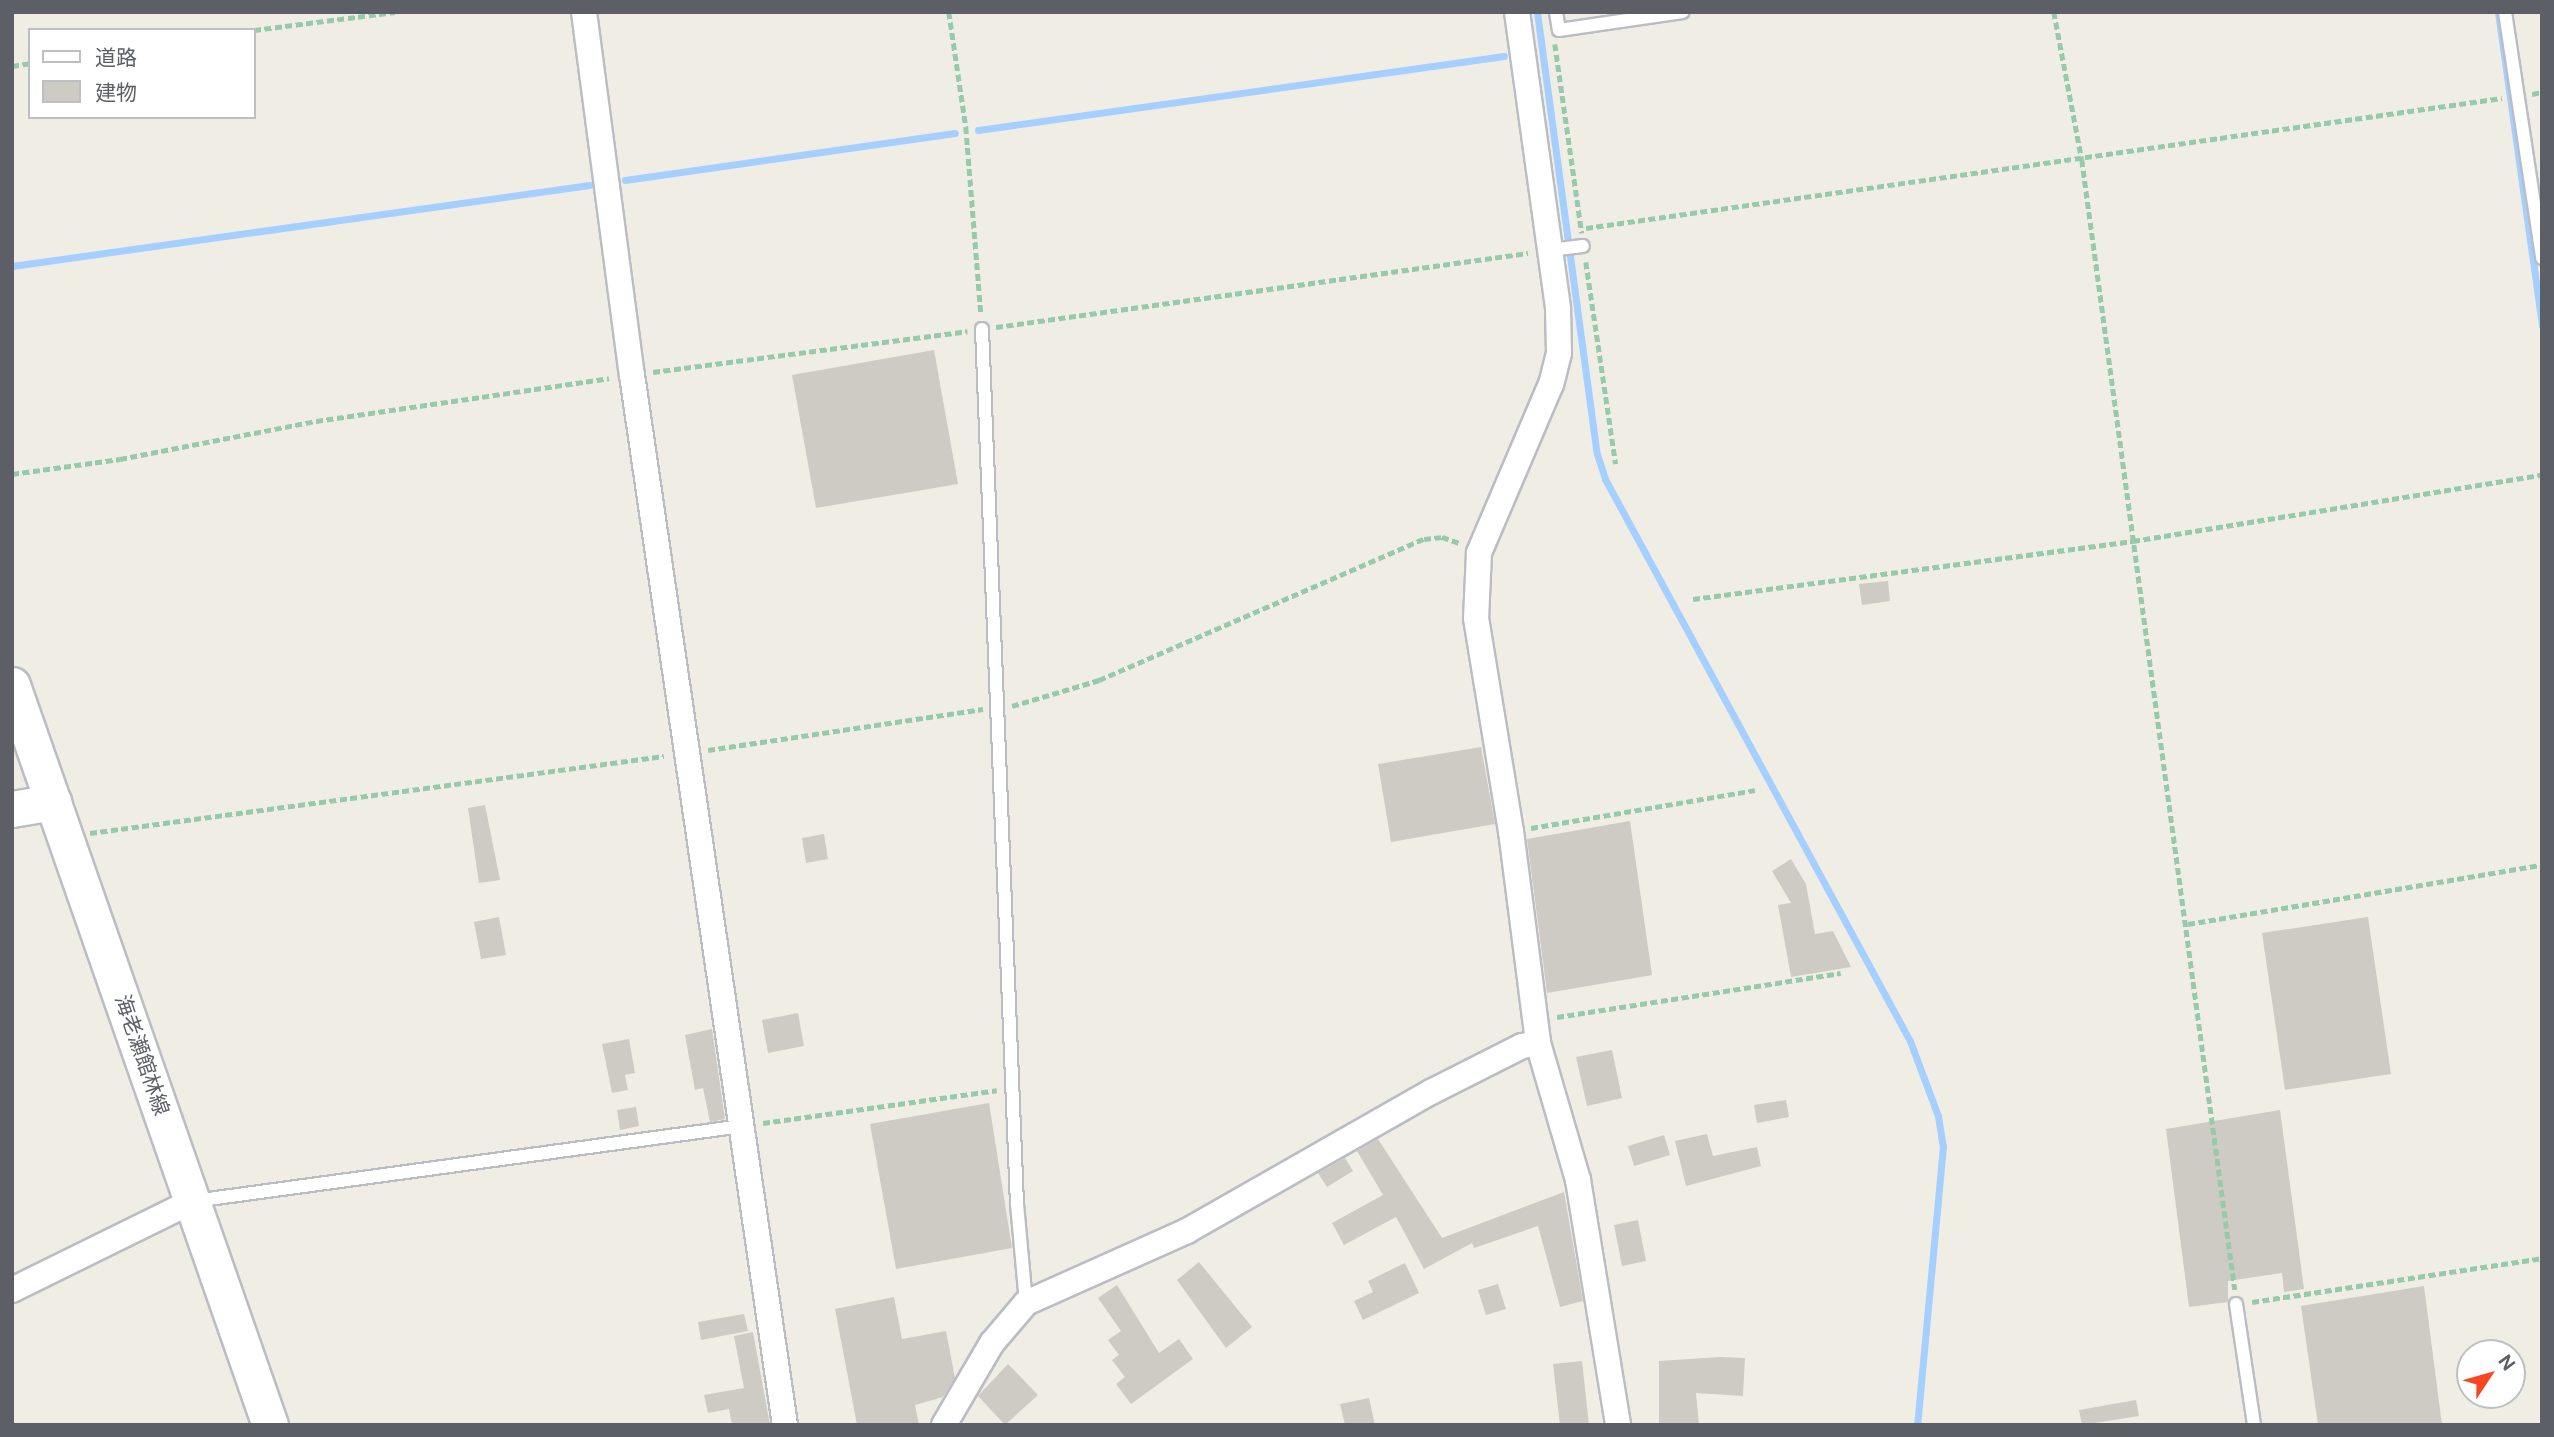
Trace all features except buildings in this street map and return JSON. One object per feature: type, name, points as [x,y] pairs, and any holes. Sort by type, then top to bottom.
[{"type":"main road","name":"海老瀬館林線","points":[[12,685],[270,1425]]},
{"type":"main road","points":[[12,809],[53,802]]},
{"type":"street","points":[[584,12],[632,375],[785,1425]]},
{"type":"street","points":[[1517,12],[1554,249],[1559,333],[1554,374],[1479,553],[1476,618],[1511,831],[1536,1032],[1578,1180],[1618,1425]]},
{"type":"street","points":[[944,1425],[992,1343],[1026,1303],[1187,1231],[1431,1092],[1522,1046],[1536,1032]]},
{"type":"street","points":[[12,1290],[193,1201]]},
{"type":"lane","points":[[1556,12],[1559,30],[1683,12]]},
{"type":"lane","points":[[2505,12],[2542,258]]},
{"type":"lane","points":[[1554,249],[1581,246]]},
{"type":"lane","points":[[982,329],[1012,1088],[1026,1303]]},
{"type":"lane","points":[[193,1201],[741,1126]]},
{"type":"lane","points":[[2236,1304],[2254,1425]]},
{"type":"path","points":[[256,30],[395,12]]},
{"type":"path","points":[[949,12],[966,127],[982,329]]},
{"type":"path","points":[[2054,12],[2082,160],[2133,541],[2189,924],[2236,1304],[2542,1258]]},
{"type":"path","points":[[1559,30],[1555,42],[1582,228],[1581,246],[1616,464]]},
{"type":"path","points":[[1582,228],[2082,160],[2542,92]]},
{"type":"path","points":[[12,474],[120,459],[316,421],[1554,249]]},
{"type":"path","points":[[1693,599],[2133,541],[2542,475]]},
{"type":"path","points":[[65,837],[1022,705],[1099,680],[1424,539],[1442,537],[1479,553]]},
{"type":"path","points":[[1511,831],[1755,790]]},
{"type":"path","points":[[2189,924],[2542,865]]},
{"type":"path","points":[[1536,1032],[1841,973]]},
{"type":"path","points":[[741,1126],[1012,1088]]},
{"type":"waterway","points":[[1537,12],[1597,454],[1605,479],[1910,1041],[1938,1116],[1943,1146],[1917,1425]]},
{"type":"waterway","points":[[2498,12],[2542,326]]},
{"type":"waterway","points":[[978,130],[1504,56]]},
{"type":"waterway","points":[[625,180],[955,133]]},
{"type":"waterway","points":[[12,266],[589,185]]}]
